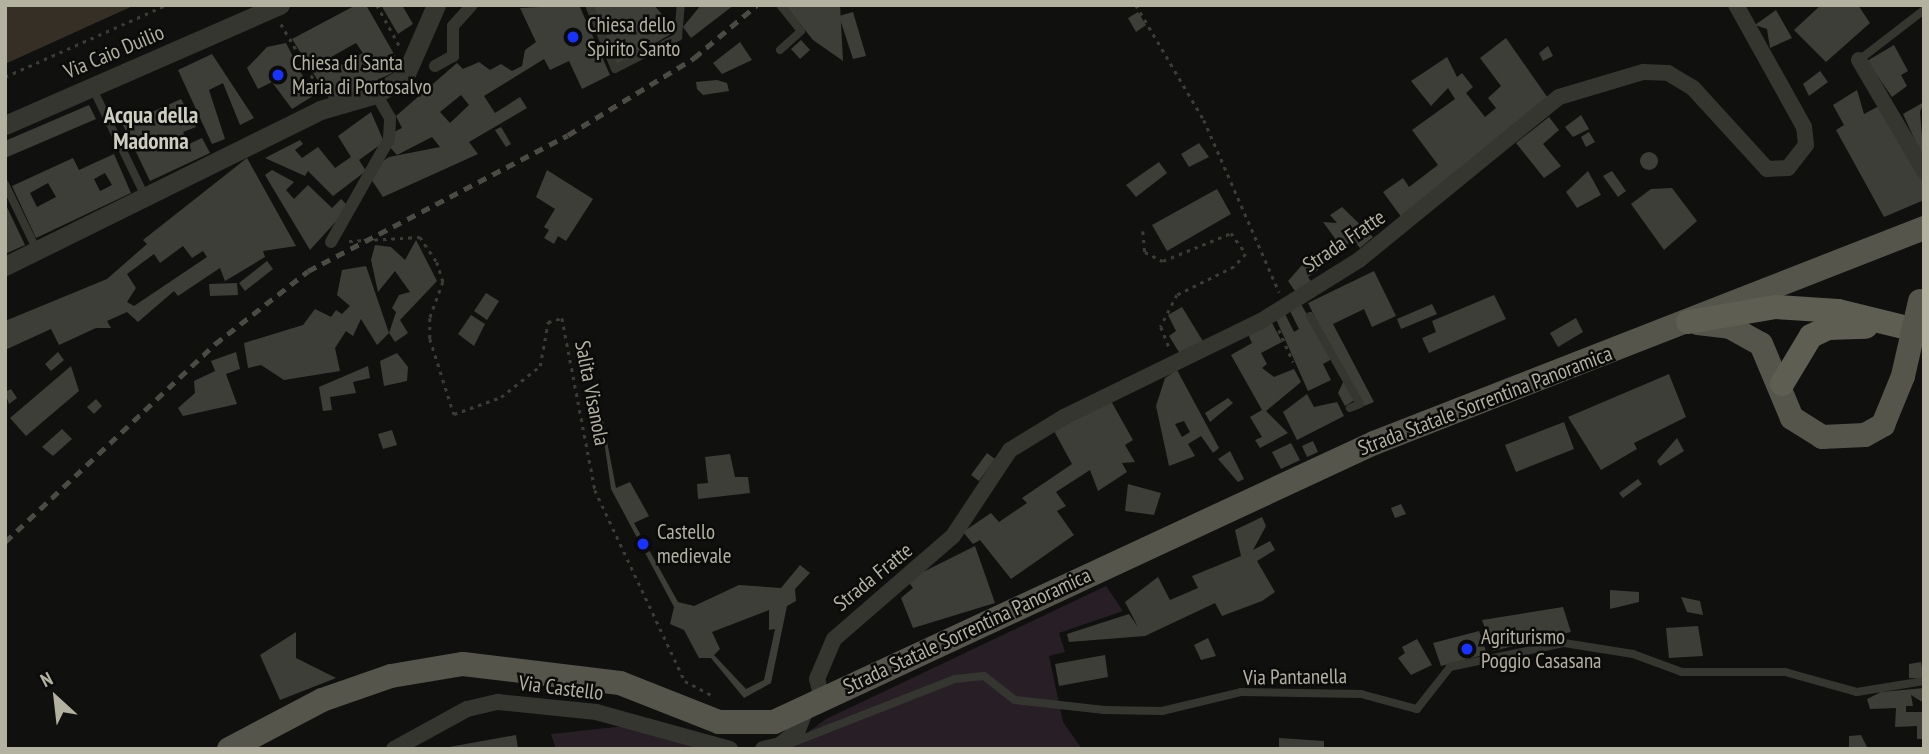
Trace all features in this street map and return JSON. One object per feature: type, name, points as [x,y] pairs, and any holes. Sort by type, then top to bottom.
[{"type":"highway","points":[[1688,322],[1776,307],[1838,311],[1914,329]]},
{"type":"highway","points":[[1782,384],[1794,355],[1828,328],[1914,329]]},
{"type":"main road","name":"Strada Statale Sorrentina Panoramica","points":[[229,749],[333,696],[391,676],[463,664],[620,683],[744,726],[814,703],[1374,443],[1924,228]]},
{"type":"main road","points":[[1688,322],[1746,334],[1761,344],[1782,384],[1792,418],[1806,431],[1845,440],[1882,425],[1903,376],[1922,297]]},
{"type":"street","points":[[5,266],[330,107],[376,94],[412,67],[436,5]]},
{"type":"street","points":[[435,66],[453,56],[453,26],[472,5]]},
{"type":"street","name":"Strada Fratte","points":[[814,703],[817,680],[834,639],[953,536],[1010,450],[1064,416],[1286,306],[1456,187],[1559,97],[1643,72],[1681,77],[1767,169],[1788,168],[1806,145],[1804,128],[1736,5]]},
{"type":"street","name":"Via Caio Duilio","points":[[5,125],[276,7]]},
{"type":"street","points":[[1858,60],[1924,171]]},
{"type":"street","points":[[331,242],[389,139],[390,118],[376,94]]},
{"type":"street","name":"Via Castello","points":[[394,749],[467,709],[498,702],[596,712],[730,749]]},
{"type":"street","points":[[763,749],[776,747],[798,730],[814,703]]},
{"type":"lane","points":[[589,5],[615,69],[678,37],[681,5]]},
{"type":"lane","points":[[780,5],[801,31],[780,50]]},
{"type":"lane","points":[[1858,60],[1924,10]]},
{"type":"lane","points":[[92,86],[145,196]]},
{"type":"lane","points":[[5,184],[37,251]]},
{"type":"lane","points":[[1310,316],[1360,404],[1350,408]]},
{"type":"lane","name":"Via Pantanella","points":[[776,747],[955,679],[984,676],[1015,700],[1104,710],[1162,711],[1254,692],[1361,694],[1417,709],[1450,667],[1564,643],[1633,654],[1682,672],[1785,672],[1857,692],[1924,681]]},
{"type":"path","points":[[5,77],[166,5]]},
{"type":"path","points":[[377,5],[412,67]]},
{"type":"path","points":[[1136,5],[1204,120],[1286,306]]},
{"type":"path","points":[[276,7],[330,107]]},
{"type":"path","points":[[1143,231],[1145,252],[1163,261],[1231,233],[1246,254],[1234,267],[1177,295],[1165,312],[1161,327],[1176,359]]},
{"type":"path","name":"Salita Visanola","points":[[331,242],[420,237],[443,282],[430,318],[430,339],[454,414],[501,397],[540,366],[548,323],[562,318],[595,490],[685,681]]},
{"type":"path","points":[[1272,315],[1293,362]]},
{"type":"shaded area","points":[[5,5],[135,5],[5,64]]},
{"type":"shaded area","points":[[1106,586],[1123,611],[1059,633],[1065,652],[1049,656],[1063,722],[1082,749],[785,749],[826,719]]},
{"type":"shaded area","points":[[616,727],[653,727],[717,749],[556,749],[551,734]]},
{"type":"building","points":[[356,5],[366,5],[402,68],[332,103],[292,39]],"holes":[[[356,43],[363,53],[337,67],[331,57]]]},
{"type":"building","points":[[381,5],[402,5],[413,24],[398,34]]},
{"type":"building","points":[[579,5],[610,75],[582,89],[569,61],[550,70],[544,59],[484,96],[495,113],[520,97],[527,108],[469,142],[478,154],[383,197],[371,179],[376,166],[389,157],[440,147],[432,137],[397,155],[388,145],[390,134],[402,128],[396,116],[457,63],[463,69],[479,62],[490,70],[501,64],[512,71],[522,66],[525,50],[536,42],[520,8]],"holes":[[[461,95],[469,105],[450,123],[440,112]]]},
{"type":"building","points":[[593,5],[654,5],[676,31],[616,66]]},
{"type":"building","points":[[701,5],[734,5],[691,38],[683,27]]},
{"type":"building","points":[[785,5],[840,5],[843,61],[813,40]]},
{"type":"building","points":[[1821,5],[1858,5],[1870,23],[1826,62],[1794,30]]},
{"type":"building","points":[[1776,10],[1792,38],[1770,48],[1767,29],[1755,25]]},
{"type":"building","points":[[853,12],[866,56],[853,59],[839,16]]},
{"type":"building","points":[[1138,12],[1146,25],[1136,32],[1128,18]]},
{"type":"building","points":[[1506,38],[1550,101],[1402,218],[1383,192],[1403,178],[1409,187],[1438,165],[1412,130],[1455,99],[1448,88],[1431,106],[1411,81],[1447,57],[1457,77],[1462,73],[1473,87],[1466,93],[1485,117],[1496,108],[1488,98],[1501,86],[1480,58]]},
{"type":"building","points":[[801,40],[810,50],[800,59],[791,49]]},
{"type":"building","points":[[740,42],[752,60],[722,74],[713,63]]},
{"type":"building","name":"Chiesa di Santa Maria di Portosalvo","points":[[286,43],[313,96],[292,109],[272,82],[258,89],[247,68],[267,47]]},
{"type":"building","points":[[1894,45],[1908,71],[1901,75],[1907,86],[1892,97],[1867,61]]},
{"type":"building","points":[[1548,46],[1553,56],[1543,61],[1539,53]]},
{"type":"building","points":[[212,54],[254,118],[240,125],[223,83],[209,90],[225,139],[212,144],[178,70]]},
{"type":"building","points":[[1820,71],[1828,82],[1809,96],[1803,84]]},
{"type":"building","points":[[717,80],[727,83],[729,91],[703,95],[697,89],[696,82]]},
{"type":"building","points":[[1857,90],[1864,114],[1879,106],[1924,183],[1924,200],[1884,217],[1836,130],[1844,125],[1833,105]]},
{"type":"building","points":[[181,99],[196,127],[183,132],[189,144],[202,138],[210,153],[150,181],[123,125]]},
{"type":"building","points":[[1924,102],[1920,112],[1924,160],[1903,114]]},
{"type":"building","points":[[89,105],[96,119],[5,158],[5,141]]},
{"type":"building","points":[[371,112],[384,142],[359,160],[366,171],[333,196],[308,171],[305,176],[265,158],[300,140],[303,144],[295,150],[302,158],[318,147],[335,168],[351,157],[338,136]]},
{"type":"building","points":[[1581,115],[1589,129],[1573,137],[1565,127]]},
{"type":"building","points":[[1549,117],[1559,130],[1543,144],[1561,166],[1544,178],[1516,143]]},
{"type":"building","points":[[501,127],[511,144],[506,147],[495,130]]},
{"type":"building","points":[[1589,132],[1595,142],[1586,147],[1581,137]]},
{"type":"building","points":[[1199,143],[1209,157],[1189,167],[1181,154]]},
{"type":"building","points":[[1649,152],[1655,155],[1658,161],[1655,167],[1649,170],[1643,167],[1640,161],[1643,155]]},
{"type":"building","points":[[114,154],[131,193],[36,238],[12,186],[73,158],[79,170]],"holes":[[[105,173],[112,185],[100,191],[94,179]],[[48,183],[56,197],[37,207],[30,193]]]},
{"type":"building","points":[[247,158],[296,246],[263,251],[265,257],[225,281],[220,268],[178,296],[174,291],[138,322],[127,312],[107,321],[111,328],[96,328],[59,345],[51,329],[5,350],[5,321],[107,279],[147,244],[143,240]],"holes":[[[183,246],[192,258],[203,251],[207,257],[134,306],[127,302],[136,288],[127,274],[154,254],[160,263]]]},
{"type":"building","points":[[1159,162],[1167,173],[1136,197],[1126,185]]},
{"type":"building","points":[[272,170],[294,182],[286,190],[294,199],[308,185],[332,208],[341,199],[349,207],[310,250],[265,175]]},
{"type":"building","points":[[547,170],[593,199],[566,241],[558,236],[554,244],[544,238],[549,230],[544,227],[555,209],[536,197]]},
{"type":"building","points":[[1588,171],[1601,195],[1577,208],[1566,192]]},
{"type":"building","points":[[1612,171],[1626,191],[1618,197],[1603,176]]},
{"type":"building","points":[[1672,188],[1697,221],[1664,250],[1631,204],[1651,189]]},
{"type":"building","points":[[1217,189],[1231,214],[1167,251],[1152,225]]},
{"type":"building","points":[[5,203],[25,245],[5,254]]},
{"type":"building","points":[[1342,207],[1373,237],[1360,248],[1353,240],[1342,248],[1323,222],[1337,223],[1330,215]]},
{"type":"building","points":[[416,240],[437,281],[400,320],[408,333],[395,342],[389,333],[396,312],[392,308],[399,295],[410,292],[395,271],[378,292],[371,260],[375,245],[391,247],[405,260]]},
{"type":"building","points":[[1310,256],[1319,269],[1308,277],[1313,284],[1297,294],[1288,281]]},
{"type":"building","points":[[267,261],[273,269],[245,291],[239,283]]},
{"type":"building","points":[[366,266],[389,333],[377,345],[361,319],[353,336],[346,331],[335,348],[340,371],[284,380],[261,365],[248,368],[244,343],[303,325],[315,309],[331,317],[336,310],[342,314],[350,306],[337,295],[342,270]]},
{"type":"building","points":[[1374,271],[1396,316],[1372,327],[1364,309],[1333,324],[1374,402],[1359,408],[1355,400],[1345,406],[1338,393],[1345,378],[1308,303]]},
{"type":"building","points":[[237,283],[238,295],[210,296],[209,284]]},
{"type":"building","points":[[486,293],[499,301],[487,320],[474,311]]},
{"type":"building","points":[[1494,295],[1506,319],[1429,353],[1422,338],[1436,332],[1432,321]]},
{"type":"building","points":[[1301,304],[1332,359],[1323,364],[1331,380],[1308,391],[1276,319],[1285,314],[1294,332],[1299,329],[1290,311]]},
{"type":"building","points":[[1432,304],[1437,314],[1401,329],[1397,319]]},
{"type":"building","points":[[1182,307],[1204,343],[1182,357],[1169,336],[1176,331],[1168,315]]},
{"type":"building","points":[[471,315],[485,324],[474,346],[458,334]]},
{"type":"building","points":[[1576,318],[1583,332],[1558,347],[1550,333]]},
{"type":"building","points":[[1271,321],[1282,342],[1261,353],[1267,364],[1262,368],[1274,377],[1294,369],[1301,382],[1266,411],[1288,433],[1260,448],[1255,440],[1262,437],[1250,417],[1262,410],[1231,355],[1252,343],[1247,332]]},
{"type":"building","points":[[58,352],[64,360],[51,371],[45,364]]},
{"type":"building","points":[[236,352],[240,369],[226,374],[237,404],[183,416],[178,408],[195,393],[194,381],[215,371],[211,361]]},
{"type":"building","points":[[397,353],[408,367],[407,381],[384,386],[380,361]]},
{"type":"building","points":[[71,366],[79,391],[26,436],[10,418]]},
{"type":"building","points":[[368,366],[370,378],[353,382],[356,393],[330,397],[332,410],[323,411],[319,387]]},
{"type":"building","points":[[1177,370],[1219,448],[1213,453],[1201,436],[1188,444],[1195,456],[1169,466],[1156,406],[1165,378]],"holes":[[[1184,421],[1190,432],[1182,437],[1175,424]]]},
{"type":"building","points":[[1669,374],[1686,417],[1634,443],[1637,449],[1601,470],[1568,417]]},
{"type":"building","name":"Castello medievale","points":[[595,379],[616,488],[630,482],[649,516],[634,523],[678,602],[694,606],[739,585],[781,588],[800,565],[810,573],[795,589],[796,601],[787,606],[771,683],[744,698],[711,658],[699,658],[684,630],[670,624],[674,607],[611,489]],"holes":[[[769,610],[769,630],[775,629],[764,680],[746,689],[714,655],[720,649],[712,632]]]},
{"type":"building","points":[[11,389],[17,398],[9,404],[5,392]]},
{"type":"building","points":[[1307,394],[1314,407],[1337,402],[1344,416],[1297,440],[1283,412]]},
{"type":"building","points":[[1228,398],[1233,403],[1210,422],[1205,413]]},
{"type":"building","points":[[96,399],[102,406],[94,414],[87,407]]},
{"type":"building","points":[[1111,401],[1133,440],[1125,445],[1135,462],[1122,463],[1127,472],[1098,491],[1090,470],[1056,492],[1066,506],[1057,511],[1074,535],[1011,579],[980,540],[973,544],[963,532],[991,513],[999,522],[1027,503],[1022,498],[1072,464],[1054,431]]},
{"type":"building","points":[[1564,422],[1574,449],[1516,472],[1505,445]]},
{"type":"building","points":[[62,429],[72,439],[53,456],[42,447]]},
{"type":"building","points":[[392,430],[397,445],[383,449],[378,434]]},
{"type":"building","points":[[1677,438],[1684,451],[1660,466],[1657,461]]},
{"type":"building","points":[[1313,441],[1318,452],[1307,457],[1302,446]]},
{"type":"building","points":[[1291,443],[1300,460],[1281,469],[1272,452]]},
{"type":"building","points":[[1230,451],[1244,479],[1238,482],[1218,459]]},
{"type":"building","points":[[987,453],[995,459],[979,481],[971,475]]},
{"type":"building","points":[[730,454],[735,477],[748,477],[750,493],[698,499],[697,484],[708,483],[705,457]]},
{"type":"building","points":[[1638,479],[1642,484],[1623,498],[1619,493]]},
{"type":"building","points":[[1128,484],[1161,493],[1154,515],[1125,511]]},
{"type":"building","points":[[1401,504],[1406,514],[1395,518],[1391,508]]},
{"type":"building","points":[[1262,517],[1266,526],[1253,550],[1270,541],[1275,550],[1257,561],[1275,592],[1262,601],[1222,616],[1215,603],[1145,636],[1069,642],[1067,634],[1129,614],[1138,627],[1125,602],[1158,577],[1170,600],[1198,588],[1192,576],[1241,556],[1235,530]]},
{"type":"building","points":[[975,546],[995,603],[913,628],[901,598],[913,588],[907,580]]},
{"type":"building","points":[[1610,590],[1639,592],[1639,602],[1610,609]]},
{"type":"building","points":[[1681,597],[1700,601],[1703,615],[1687,612]]},
{"type":"building","points":[[1563,607],[1571,632],[1493,651],[1482,620]]},
{"type":"building","points":[[1698,626],[1703,656],[1669,658],[1666,628]]},
{"type":"building","points":[[1479,631],[1487,654],[1441,666],[1433,643]]},
{"type":"building","points":[[296,632],[296,658],[336,678],[280,700],[260,655]]},
{"type":"building","points":[[1208,638],[1216,656],[1201,660],[1194,645]]},
{"type":"building","points":[[1417,639],[1432,665],[1411,675],[1398,658],[1405,653],[1402,647]]},
{"type":"building","points":[[1105,655],[1108,677],[1059,686],[1055,664]]},
{"type":"building","points":[[1921,662],[1924,678],[1909,678],[1909,664]]},
{"type":"building","points":[[1924,688],[1924,703],[1911,695],[1913,706],[1906,706],[1906,712],[1924,712],[1924,739],[1917,739],[1917,726],[1895,727],[1896,708],[1870,709],[1867,699],[1881,692]]},
{"type":"building","points":[[516,735],[518,749],[449,749],[449,747]]},
{"type":"building","points":[[1861,735],[1867,747],[1837,749],[1849,747],[1849,736]]},
{"type":"building","points":[[1279,738],[1324,741],[1324,749],[1279,749]]},
{"type":"railway","points":[[5,542],[215,344],[308,271],[568,135],[694,58],[757,5]]},
{"type":"place","name":"Chiesa dello Spirito Santo","points":[[573,37]]},
{"type":"place","name":"Chiesa di Santa Maria di Portosalvo","points":[[278,75]]},
{"type":"place","name":"Castello medievale","points":[[643,544]]},
{"type":"place","name":"Agriturismo Poggio Casasana","points":[[1467,649]]},
{"type":"district","name":"Acqua della Madonna","points":[[151,128]]}]
